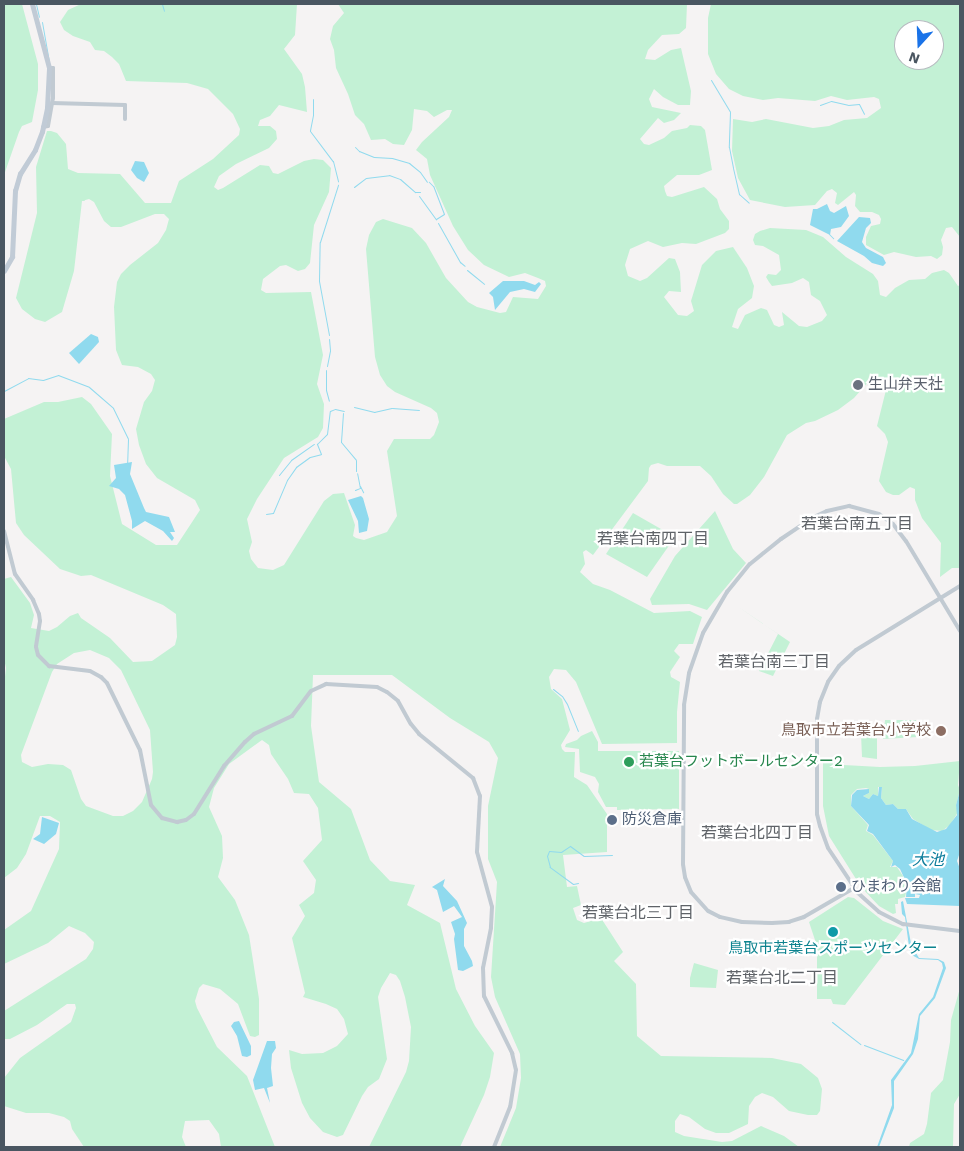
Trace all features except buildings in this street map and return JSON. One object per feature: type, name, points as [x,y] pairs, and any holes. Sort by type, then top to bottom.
[{"type":"main road","points":[[4,271],[12,257],[15,191],[43,127],[47,108],[49,68],[32,4]]},
{"type":"street","points":[[43,127],[48,126],[52,103],[54,68],[49,68]]},
{"type":"street","points":[[52,103],[125,105],[125,118]]},
{"type":"street","points":[[854,888],[804,918],[789,922],[734,921],[708,911],[696,899],[685,877],[683,864],[684,705],[689,672],[711,616],[738,577],[750,564],[781,539],[827,512],[849,506],[863,508],[885,518],[906,541],[960,631]]},
{"type":"street","points":[[4,531],[14,574],[33,600],[40,621],[36,647],[41,661],[49,666],[90,671],[101,676],[107,683],[140,750],[151,805],[162,818],[177,822],[186,820],[194,814],[224,766],[245,742],[254,734],[292,716],[312,690],[326,684],[377,687],[388,692],[398,701],[419,734],[473,778],[480,796],[476,852],[492,907],[491,928],[482,968],[484,996],[512,1053],[516,1070],[510,1107],[494,1147]]},
{"type":"street","points":[[960,586],[852,653],[833,674],[820,702],[817,727],[817,814],[828,848],[854,888],[879,912],[896,922],[926,928],[960,931]]},
{"type":"green space","points":[[4,4],[22,4],[38,64],[38,90],[32,122],[22,126],[4,175]]},
{"type":"green space","points":[[81,4],[297,4],[295,35],[284,49],[302,74],[307,112],[279,105],[270,116],[260,120],[258,126],[270,126],[276,131],[277,139],[269,148],[236,164],[219,176],[214,187],[218,190],[223,188],[260,165],[269,166],[273,173],[278,174],[304,161],[314,159],[323,160],[331,168],[329,192],[314,225],[310,263],[305,269],[298,271],[286,265],[280,266],[263,279],[261,290],[266,293],[311,292],[323,355],[317,384],[324,404],[323,428],[318,437],[284,458],[257,499],[247,519],[252,542],[249,551],[251,559],[258,568],[273,570],[284,565],[324,501],[333,494],[344,493],[355,525],[353,536],[364,540],[387,532],[397,516],[387,451],[394,439],[430,439],[434,435],[439,422],[437,413],[431,408],[395,392],[387,386],[380,375],[375,357],[366,249],[369,235],[376,222],[383,219],[412,228],[426,243],[446,278],[468,302],[477,307],[500,313],[506,312],[513,297],[538,299],[546,286],[545,281],[525,273],[509,277],[484,265],[468,250],[453,226],[430,175],[427,159],[416,150],[449,117],[452,110],[447,110],[434,117],[427,111],[414,109],[412,130],[404,145],[393,144],[385,139],[371,140],[364,124],[355,115],[336,68],[334,50],[330,39],[333,26],[344,13],[338,4],[687,4],[686,28],[679,34],[662,35],[648,50],[645,59],[655,60],[671,50],[681,48],[691,91],[690,105],[678,105],[663,97],[654,89],[649,99],[652,107],[681,113],[674,120],[664,123],[658,118],[640,139],[644,144],[649,145],[664,138],[672,131],[687,128],[690,125],[701,126],[705,130],[712,170],[699,175],[677,175],[664,186],[665,191],[667,196],[672,197],[704,187],[717,199],[720,209],[729,221],[729,229],[725,233],[696,244],[682,243],[663,247],[648,241],[630,249],[625,265],[628,276],[640,281],[647,278],[669,258],[675,259],[680,272],[681,292],[669,291],[664,297],[678,315],[687,316],[694,311],[691,301],[702,265],[716,251],[733,247],[747,268],[754,286],[752,298],[738,309],[732,327],[738,329],[745,315],[761,308],[767,310],[774,325],[779,327],[784,325],[782,312],[799,326],[807,327],[822,321],[827,315],[820,301],[811,295],[809,282],[803,278],[792,283],[772,286],[766,277],[768,274],[776,275],[781,270],[779,255],[763,246],[755,245],[753,240],[755,234],[770,228],[806,230],[823,237],[846,257],[873,274],[878,281],[880,295],[886,297],[895,288],[909,280],[925,279],[932,273],[944,270],[949,273],[958,286],[960,285],[960,568],[952,568],[940,577],[941,543],[922,518],[915,500],[915,489],[910,487],[899,495],[893,495],[886,492],[879,481],[888,442],[885,434],[877,426],[886,390],[877,378],[869,381],[854,398],[838,410],[815,421],[806,423],[787,435],[764,477],[750,495],[737,504],[734,504],[723,494],[711,476],[700,466],[667,466],[658,463],[651,465],[648,481],[593,555],[586,550],[583,552],[585,564],[580,572],[593,584],[610,590],[654,613],[690,611],[702,617],[693,644],[679,644],[674,651],[680,657],[670,672],[671,677],[680,682],[677,712],[677,743],[602,744],[576,682],[566,670],[554,669],[549,677],[551,689],[562,699],[570,730],[561,745],[562,749],[565,752],[575,752],[574,777],[587,785],[607,814],[607,852],[563,855],[567,887],[577,886],[581,905],[573,908],[577,920],[584,923],[601,918],[623,952],[614,961],[636,984],[637,1036],[661,1056],[772,1058],[801,1064],[818,1078],[822,1089],[820,1111],[817,1115],[789,1111],[773,1097],[762,1093],[755,1097],[749,1106],[748,1124],[729,1133],[716,1133],[705,1129],[689,1117],[680,1114],[675,1121],[675,1132],[684,1136],[722,1142],[732,1141],[761,1126],[784,1136],[799,1147],[500,1147],[516,1108],[521,1078],[520,1054],[495,997],[491,977],[497,882],[488,859],[488,806],[498,758],[489,742],[450,718],[392,675],[313,675],[311,726],[319,782],[351,809],[370,860],[390,881],[415,885],[407,905],[440,923],[456,989],[475,1026],[494,1053],[490,1077],[484,1095],[460,1147],[369,1147],[406,1072],[409,1061],[411,1027],[405,997],[400,981],[396,975],[390,973],[378,997],[387,1059],[379,1079],[368,1087],[362,1096],[343,1135],[337,1137],[323,1132],[310,1118],[302,1103],[291,1068],[289,1050],[302,1054],[323,1053],[337,1046],[348,1034],[344,1019],[337,1009],[303,997],[305,993],[292,938],[305,916],[299,905],[314,893],[316,880],[303,861],[322,840],[318,808],[309,794],[294,793],[288,779],[271,754],[269,745],[262,740],[229,764],[214,788],[209,807],[222,836],[223,858],[218,877],[235,900],[249,935],[259,999],[259,1035],[255,1037],[250,1036],[238,1004],[220,989],[203,984],[199,988],[195,1001],[217,1047],[247,1076],[275,1147],[221,1147],[219,1134],[209,1120],[185,1121],[182,1137],[186,1147],[84,1147],[72,1129],[70,1121],[64,1117],[49,1113],[26,1113],[4,1106],[4,1078],[20,1058],[71,1022],[76,1008],[75,1004],[67,1004],[37,1025],[10,1039],[4,1039],[4,1011],[86,959],[93,949],[94,942],[85,933],[69,926],[48,943],[4,964],[4,930],[31,911],[59,849],[60,822],[50,816],[40,816],[26,854],[17,868],[4,878],[4,685],[6,668],[4,659],[4,579],[11,577],[30,603],[34,615],[31,628],[49,631],[70,616],[78,613],[81,618],[110,638],[133,662],[152,661],[175,645],[177,637],[176,614],[163,605],[91,575],[81,576],[60,569],[24,535],[16,523],[11,469],[4,456],[4,419],[44,402],[58,402],[82,397],[91,404],[112,434],[110,476],[122,524],[156,545],[177,545],[200,510],[195,500],[157,478],[146,464],[139,445],[136,429],[144,402],[152,391],[155,380],[151,374],[138,367],[122,365],[116,350],[114,307],[117,282],[121,274],[130,265],[158,243],[166,230],[169,219],[164,214],[155,214],[121,227],[111,227],[104,221],[94,202],[89,199],[82,201],[74,271],[62,312],[45,322],[35,319],[22,309],[16,298],[37,213],[36,167],[47,131],[51,131],[57,133],[66,144],[68,169],[78,173],[120,174],[145,203],[171,203],[179,181],[213,159],[239,135],[240,129],[233,114],[208,89],[187,83],[126,81],[119,64],[112,57],[104,51],[95,50],[90,42],[73,36],[64,30],[60,22],[68,10]],"holes":[[[90,650],[109,658],[121,670],[150,730],[152,779],[142,802],[133,811],[123,816],[113,816],[86,806],[81,799],[71,770],[63,765],[48,764],[32,767],[22,762],[21,755],[52,672],[57,664],[74,653]]]},
{"type":"green space","points":[[711,4],[960,4],[960,237],[952,227],[946,228],[941,240],[943,247],[942,255],[937,259],[931,256],[916,257],[894,252],[884,255],[866,245],[866,237],[871,226],[880,224],[881,219],[879,215],[872,212],[860,212],[855,206],[856,195],[854,192],[838,205],[835,203],[837,193],[832,189],[827,191],[815,205],[785,207],[750,200],[738,178],[732,151],[733,119],[752,122],[766,119],[813,128],[829,126],[844,120],[867,118],[881,108],[879,99],[874,97],[847,100],[831,96],[815,101],[778,98],[763,100],[743,96],[729,89],[716,74],[708,54],[708,18]]},
{"type":"green space","points":[[715,511],[733,549],[746,563],[707,610],[689,604],[652,605],[650,599],[675,556]]},
{"type":"green space","points":[[633,513],[675,537],[647,577],[606,554]]},
{"type":"green space","points":[[737,606],[790,642],[773,676],[759,671],[778,634]]},
{"type":"green space","points":[[885,720],[916,720],[918,737],[883,739]]},
{"type":"green space","name":"若葉台フットボールセンター2","points":[[592,731],[598,742],[598,751],[679,751],[679,809],[617,810],[617,807],[606,807],[598,792],[599,784],[595,777],[580,772],[579,749],[565,747],[566,744]]},
{"type":"green space","points":[[861,734],[875,734],[877,736],[877,759],[862,757]]},
{"type":"green space","points":[[960,761],[958,785],[960,790],[956,805],[958,812],[950,825],[942,831],[931,830],[913,819],[906,809],[898,809],[893,804],[886,805],[881,798],[882,787],[878,787],[878,796],[873,794],[869,799],[863,796],[869,793],[869,789],[866,788],[857,789],[851,795],[851,806],[868,825],[866,831],[873,835],[893,861],[890,867],[897,867],[905,879],[907,888],[905,897],[898,899],[898,904],[895,904],[896,913],[893,914],[879,906],[861,887],[829,836],[823,806],[823,762],[844,762],[844,765],[880,767],[915,766]]},
{"type":"green space","points":[[848,897],[854,898],[883,921],[903,929],[845,1005],[833,1004],[831,999],[817,999],[817,946],[809,922]]},
{"type":"green space","points":[[694,963],[718,970],[716,988],[690,987]]},
{"type":"green space","points":[[960,988],[960,1094],[954,1104],[953,1147],[909,1147],[910,1143],[924,1134],[931,1093],[943,1080],[950,1042],[951,1020]]},
{"type":"water","points":[[135,161],[144,162],[149,173],[144,182],[137,178],[131,170]]},
{"type":"water","points":[[827,204],[830,211],[834,213],[846,206],[849,216],[841,227],[831,229],[830,235],[810,225],[813,209]]},
{"type":"water","points":[[859,217],[870,218],[871,223],[866,228],[862,242],[866,248],[883,257],[886,263],[883,266],[872,263],[864,256],[837,241]]},
{"type":"water","points":[[503,281],[524,281],[535,285],[539,282],[541,284],[535,292],[524,289],[510,292],[495,310],[493,297],[489,293]]},
{"type":"water","points":[[91,334],[98,337],[99,342],[79,364],[69,353]]},
{"type":"water","points":[[132,462],[130,474],[146,512],[169,517],[175,532],[170,532],[174,538],[172,541],[163,531],[145,521],[132,529],[132,521],[125,495],[119,489],[109,486],[116,478],[114,465]]},
{"type":"water","points":[[361,496],[369,519],[367,531],[359,533],[358,521],[348,500]]},
{"type":"water","name":"大池","points":[[879,787],[882,787],[881,798],[886,805],[893,804],[898,809],[906,809],[912,819],[937,832],[946,829],[957,815],[956,805],[960,790],[960,852],[957,861],[960,869],[960,906],[907,904],[905,898],[919,898],[920,895],[915,894],[915,897],[906,897],[907,884],[900,869],[895,865],[891,867],[893,861],[873,834],[867,831],[869,825],[851,806],[852,795],[857,790],[869,789],[869,793],[863,796],[869,799],[873,794],[878,796]]},
{"type":"water","points":[[42,817],[59,823],[56,834],[44,844],[33,839],[40,834]]},
{"type":"water","points":[[445,879],[443,886],[457,901],[467,923],[464,929],[464,946],[473,966],[463,971],[458,970],[455,934],[451,922],[462,917],[454,906],[443,912],[437,890],[432,887]]},
{"type":"water","points":[[903,901],[913,954],[916,953],[919,958],[938,959],[944,962],[946,968],[935,998],[920,1016],[918,1039],[913,1054],[894,1081],[894,1108],[879,1147],[877,1147],[892,1105],[891,1080],[911,1053],[919,1014],[933,997],[943,968],[942,963],[938,960],[919,959],[910,954],[905,917],[902,914],[901,902]]},
{"type":"water","points":[[239,1021],[251,1046],[251,1055],[247,1057],[242,1056],[237,1036],[231,1026],[234,1022]]},
{"type":"water","points":[[267,1041],[275,1041],[276,1048],[272,1054],[273,1086],[267,1088],[270,1103],[264,1088],[255,1090],[253,1080]]},
{"type":"waterway","points":[[36,4],[39,17]]},
{"type":"waterway","points":[[162,4],[164,11]]},
{"type":"waterway","points":[[42,22],[49,61]]},
{"type":"waterway","points":[[711,80],[730,112],[729,147],[733,168],[739,194],[749,203]]},
{"type":"waterway","points":[[313,99],[310,131],[333,161],[338,181]]},
{"type":"waterway","points":[[820,105],[831,101],[848,105],[859,104],[864,114]]},
{"type":"waterway","points":[[355,147],[359,151],[374,157],[392,158],[409,163],[420,172],[427,182]]},
{"type":"waterway","points":[[354,187],[366,178],[389,175],[400,179],[415,192],[420,192]]},
{"type":"waterway","points":[[419,196],[436,219],[444,214],[433,186],[429,182]]},
{"type":"waterway","points":[[329,335],[319,281],[320,242],[338,185]]},
{"type":"waterway","points":[[438,223],[460,262],[465,266]]},
{"type":"waterway","points":[[829,234],[833,238]]},
{"type":"waterway","points":[[467,270],[484,284]]},
{"type":"waterway","points":[[327,366],[330,350],[329,339]]},
{"type":"waterway","points":[[326,370],[326,390],[329,401]]},
{"type":"waterway","points":[[4,391],[28,378],[43,380],[58,375],[89,387],[113,408],[128,439],[127,464]]},
{"type":"waterway","points":[[354,407],[374,412],[392,408],[419,410]]},
{"type":"waterway","points":[[266,514],[273,513],[287,480],[296,467],[310,457],[321,454],[317,444],[327,434],[330,411],[335,409],[344,411]]},
{"type":"waterway","points":[[343,413],[341,442],[356,460],[356,471]]},
{"type":"waterway","points":[[279,475],[291,460],[314,444]]},
{"type":"waterway","points":[[355,490],[360,488],[357,473]]},
{"type":"waterway","points":[[360,486],[363,492]]},
{"type":"waterway","points":[[553,689],[562,696],[567,704],[578,731]]},
{"type":"waterway","points":[[578,883],[573,884],[550,867],[547,856],[549,851],[561,852],[570,846],[584,856],[612,855]]},
{"type":"waterway","points":[[832,1022],[860,1044]]},
{"type":"waterway","points":[[864,1045],[903,1060]]},
{"type":"place","name":"生山弁天社","points":[[858,385]]},
{"type":"place","name":"鳥取市立若葉台小学校","points":[[941,731]]},
{"type":"place","name":"若葉台フットボールセンター2","points":[[629,762]]},
{"type":"place","name":"防災倉庫","points":[[612,820]]},
{"type":"place","name":"ひまわり会館","points":[[841,887]]},
{"type":"place","name":"鳥取市若葉台スポーツセンター","points":[[833,932]]},
{"type":"district","name":"若葉台南五丁目","points":[[857,524]]},
{"type":"district","name":"若葉台南四丁目","points":[[653,539]]},
{"type":"district","name":"若葉台南三丁目","points":[[774,662]]},
{"type":"district","name":"若葉台北四丁目","points":[[757,833]]},
{"type":"district","name":"若葉台北三丁目","points":[[638,913]]},
{"type":"district","name":"若葉台北二丁目","points":[[782,978]]}]
